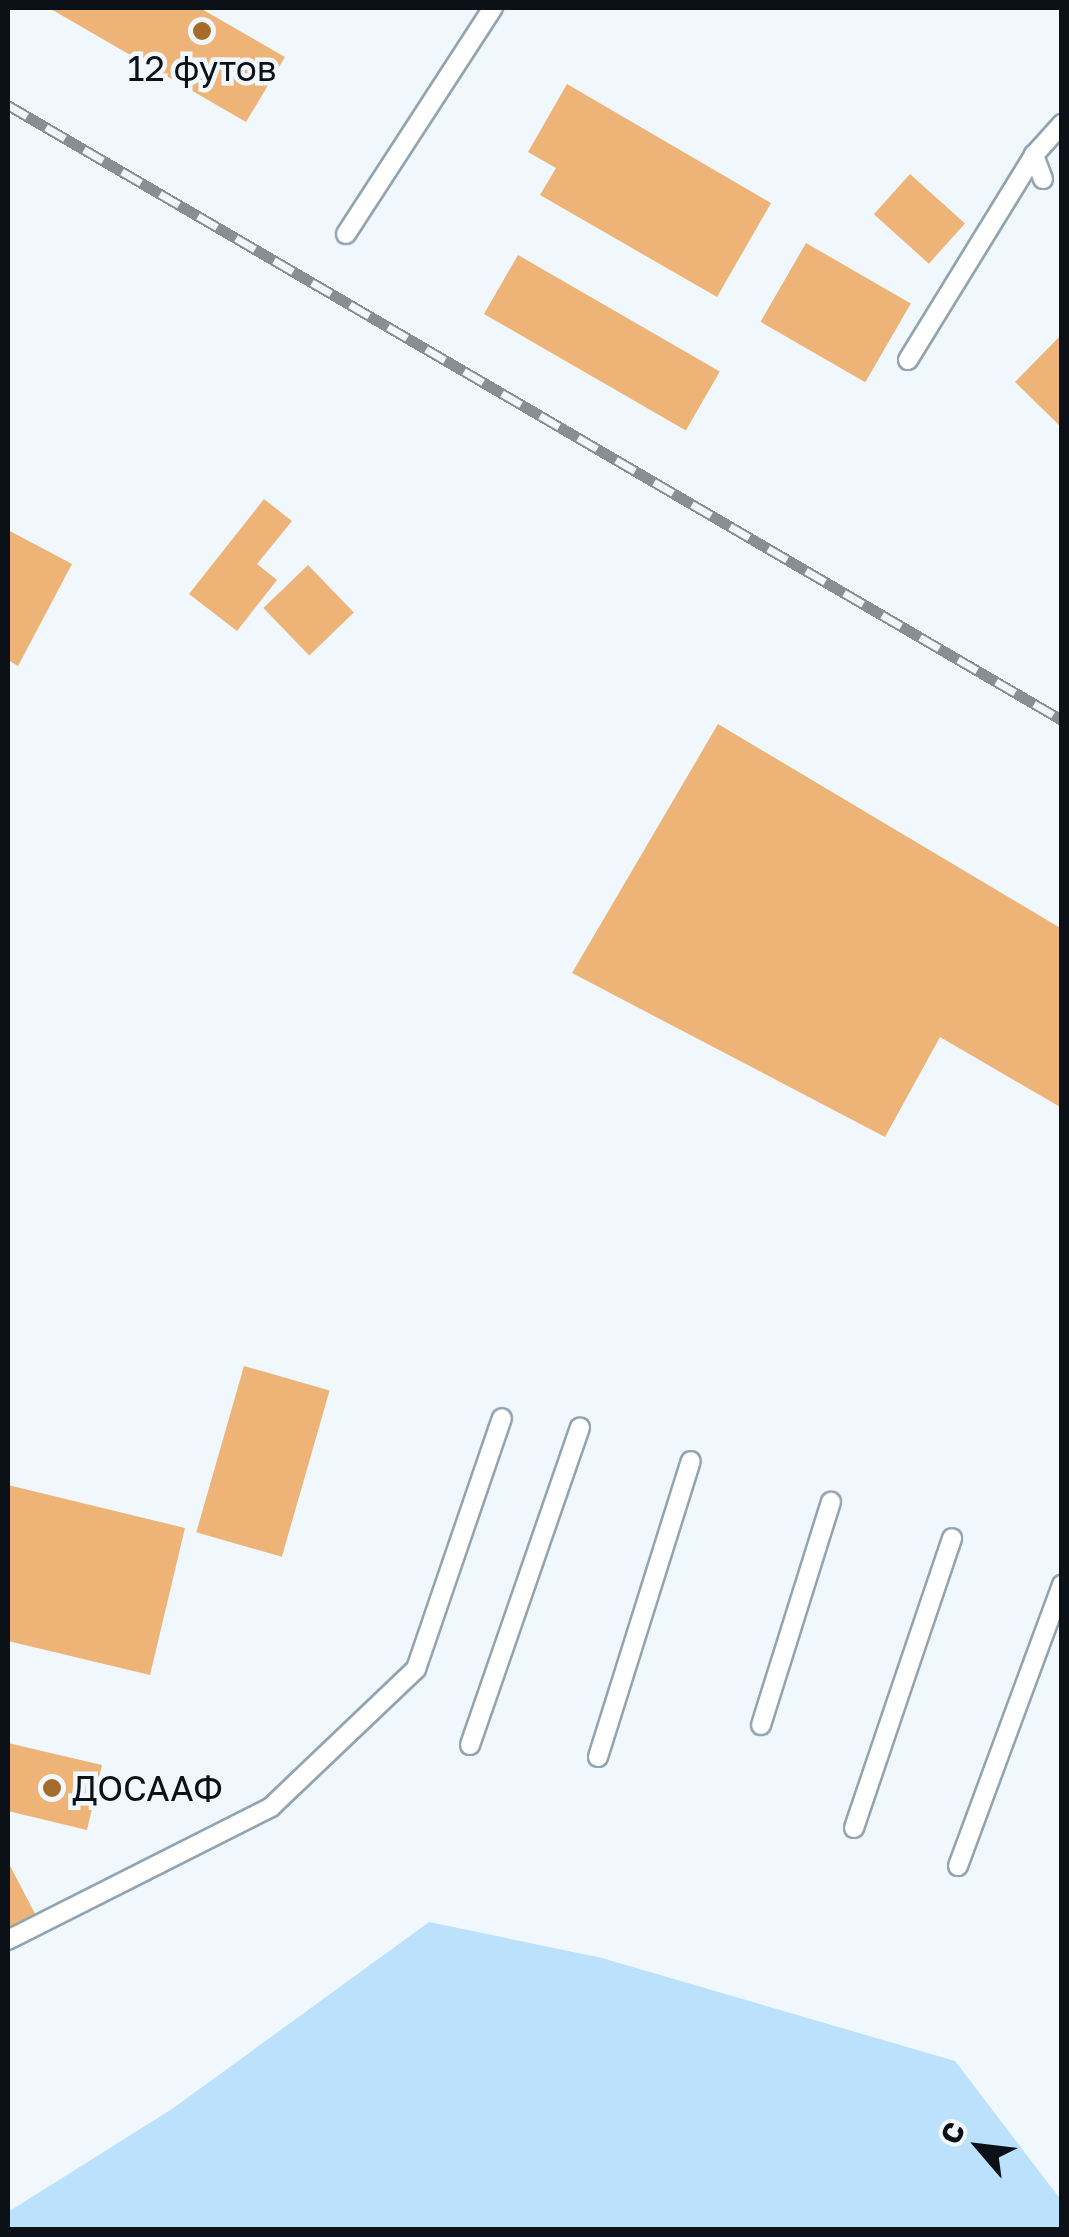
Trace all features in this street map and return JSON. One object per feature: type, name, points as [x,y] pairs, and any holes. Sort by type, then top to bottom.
[{"type":"lane","points":[[346,234],[493,8]]},
{"type":"lane","points":[[908,360],[1034,155],[1062,124]]},
{"type":"lane","points":[[1034,155],[1043,179]]},
{"type":"lane","points":[[8,1940],[270,1807],[416,1669],[502,1418]]},
{"type":"lane","points":[[470,1745],[580,1428]]},
{"type":"lane","points":[[598,1757],[691,1461]]},
{"type":"lane","points":[[761,1726],[831,1502]]},
{"type":"lane","points":[[854,1828],[952,1538]]},
{"type":"lane","points":[[958,1866],[1062,1585]]},
{"type":"shaded area","points":[[429,1922],[602,1958],[955,2061],[1061,2200],[1061,2229],[8,2229],[8,2212],[172,2109]]},
{"type":"building","points":[[49,8],[200,8],[285,57],[246,122]]},
{"type":"building","points":[[567,84],[771,203],[717,297],[540,195],[556,168],[528,152]]},
{"type":"building","points":[[910,174],[965,224],[929,264],[874,214]]},
{"type":"building","points":[[806,243],[911,304],[865,382],[760,322]]},
{"type":"building","points":[[518,255],[720,372],[686,430],[484,314]]},
{"type":"building","points":[[1062,334],[1062,428],[1015,382]]},
{"type":"building","points":[[264,499],[292,521],[257,564],[277,580],[237,631],[189,594]]},
{"type":"building","points":[[8,530],[72,564],[18,666],[8,660]]},
{"type":"building","points":[[308,565],[354,612],[309,656],[263,608]]},
{"type":"building","points":[[718,724],[1062,929],[1062,1108],[940,1037],[885,1137],[572,973]]},
{"type":"building","points":[[244,1366],[330,1391],[282,1557],[196,1532]]},
{"type":"building","points":[[8,1485],[185,1528],[150,1675],[8,1641]]},
{"type":"building","name":"ДОСААФ","points":[[8,1743],[102,1765],[87,1830],[8,1811]]},
{"type":"building","points":[[8,1862],[43,1929],[8,1948]]},
{"type":"railway","points":[[8,105],[1062,720]]},
{"type":"place","name":"12 футов","points":[[202,31]]},
{"type":"place","name":"ДОСААФ","points":[[52,1788]]}]
